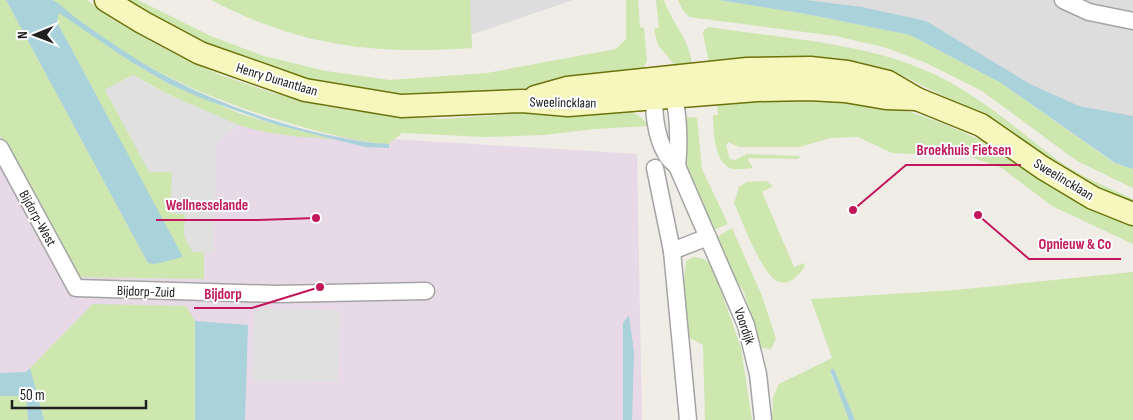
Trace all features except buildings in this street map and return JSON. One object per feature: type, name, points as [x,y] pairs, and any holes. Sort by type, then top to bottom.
[{"type":"main road","name":"Henry Dunantlaan","points":[[106,0],[200,53],[305,90],[401,106],[522,101]]},
{"type":"main road","name":"Sweelincklaan","points":[[522,101],[567,88],[761,68],[810,68],[847,72],[888,82],[917,99],[981,125],[1043,168],[1093,198],[1133,214]]},
{"type":"main road","name":"Sweelincklaan","points":[[522,101],[568,105],[809,89],[845,91],[886,98],[917,99]]},
{"type":"street","points":[[1063,0],[1089,12],[1133,21]]},
{"type":"street","name":"Voordijk","points":[[661,77],[664,98],[658,130],[666,155],[677,166],[723,270],[751,341],[758,374],[763,420]]},
{"type":"street","name":"Bijdorp-West","points":[[0,148],[76,288]]},
{"type":"street","points":[[655,168],[672,251],[688,420]]},
{"type":"street","points":[[672,251],[708,237]]},
{"type":"street","name":"Bijdorp-Zuid","points":[[76,288],[276,294],[426,291]]},
{"type":"shaded area","points":[[237,0],[573,0],[456,40]]},
{"type":"shaded area","points":[[757,0],[1133,0],[1133,132],[1055,111],[918,28]]},
{"type":"shaded area","points":[[0,13],[159,107],[311,134],[637,154],[642,420],[0,420]]},
{"type":"shaded area","points":[[133,75],[165,93],[239,125],[216,144],[214,253],[193,252],[184,236],[185,214],[171,213],[172,172],[149,172],[105,90]]},
{"type":"shaded area","points":[[254,309],[339,310],[338,382],[253,381]]},
{"type":"green space","points":[[0,0],[6,0],[148,263],[182,257],[57,22],[59,12],[128,60],[169,84],[241,114],[336,140],[279,134],[236,124],[182,101],[133,75],[106,89],[172,172],[171,213],[185,214],[184,236],[193,252],[204,252],[204,279],[79,277],[72,269],[0,135]]},
{"type":"green space","points":[[53,0],[87,0],[112,19],[165,49],[220,75],[273,93],[328,107],[380,114],[442,119],[613,107],[633,113],[649,126],[594,129],[544,135],[486,137],[402,133],[389,144],[346,138],[269,117],[170,78],[109,43],[80,23]]},
{"type":"green space","points":[[122,0],[138,0],[213,37],[264,56],[326,71],[390,80],[487,73],[616,49],[626,39],[626,0],[638,0],[640,27],[644,28],[647,60],[643,70],[633,74],[466,95],[417,97],[330,86],[234,58]]},
{"type":"green space","points":[[211,0],[470,0],[472,48],[402,50],[338,44],[275,28],[243,16]]},
{"type":"green space","points":[[656,0],[664,0],[688,48],[692,65],[676,67],[658,45],[654,29],[659,28]]},
{"type":"green space","points":[[678,0],[718,0],[806,14],[910,35],[1001,83],[1114,163],[1133,169],[1133,188],[1077,161],[982,91],[926,63],[887,48],[836,36],[689,17],[682,9]]},
{"type":"green space","points":[[709,27],[826,43],[855,49],[911,65],[938,76],[984,104],[1074,171],[1133,199],[1133,207],[1040,156],[954,101],[903,76],[865,67],[709,63],[703,33]]},
{"type":"green space","points":[[801,95],[858,101],[899,109],[942,123],[970,135],[1026,163],[1133,225],[1133,244],[1052,206],[1002,168],[971,157],[892,153],[858,137],[831,138],[799,147],[739,147],[728,142],[726,146],[730,159],[735,160],[747,154],[800,156],[798,159],[749,158],[748,160],[753,168],[733,169],[726,166],[718,154],[716,146],[713,115],[718,115],[717,99]]},
{"type":"green space","points":[[686,117],[697,118],[702,169],[728,224],[714,230],[694,190],[684,161],[681,146],[682,131]]},
{"type":"green space","points":[[766,181],[773,186],[762,192],[794,267],[804,263],[805,266],[794,279],[786,282],[777,281],[765,268],[752,245],[734,203],[739,187],[747,182]]},
{"type":"green space","points":[[732,228],[762,296],[776,339],[771,349],[761,348],[744,292],[732,275],[717,237]]},
{"type":"green space","points":[[694,257],[709,263],[716,276],[741,348],[752,420],[705,420],[703,345],[688,337],[684,280],[686,261]]},
{"type":"green space","points":[[1133,272],[1133,420],[855,420],[834,370],[830,371],[849,420],[772,420],[773,397],[779,384],[832,358],[811,299],[955,290]]},
{"type":"green space","points":[[93,304],[186,306],[195,321],[195,420],[44,420],[30,368]]},
{"type":"green space","points":[[0,396],[26,396],[28,420],[0,420]]},
{"type":"water","points":[[6,0],[55,1],[99,34],[147,65],[195,90],[248,112],[336,137],[389,144],[389,148],[365,147],[277,125],[206,100],[169,84],[128,60],[59,13],[57,22],[183,257],[155,264],[148,263]]},
{"type":"water","points":[[718,0],[806,0],[862,7],[926,21],[1030,84],[1079,106],[1133,116],[1133,169],[1115,163],[1001,83],[910,35],[806,14]]},
{"type":"water","points":[[629,315],[634,352],[632,420],[623,420],[623,323]]},
{"type":"water","points":[[195,321],[248,325],[245,420],[195,420]]},
{"type":"water","points":[[30,368],[44,420],[28,420],[26,396],[0,396],[0,373],[26,372]]},
{"type":"water","points":[[834,369],[855,420],[849,420],[830,370]]},
{"type":"place","name":"Broekhuis Fietsen","points":[[853,210]]},
{"type":"place","name":"Opnieuw & Co","points":[[978,215]]},
{"type":"place","name":"Wellnesselande","points":[[316,218]]},
{"type":"place","name":"Bijdorp","points":[[320,287]]}]
